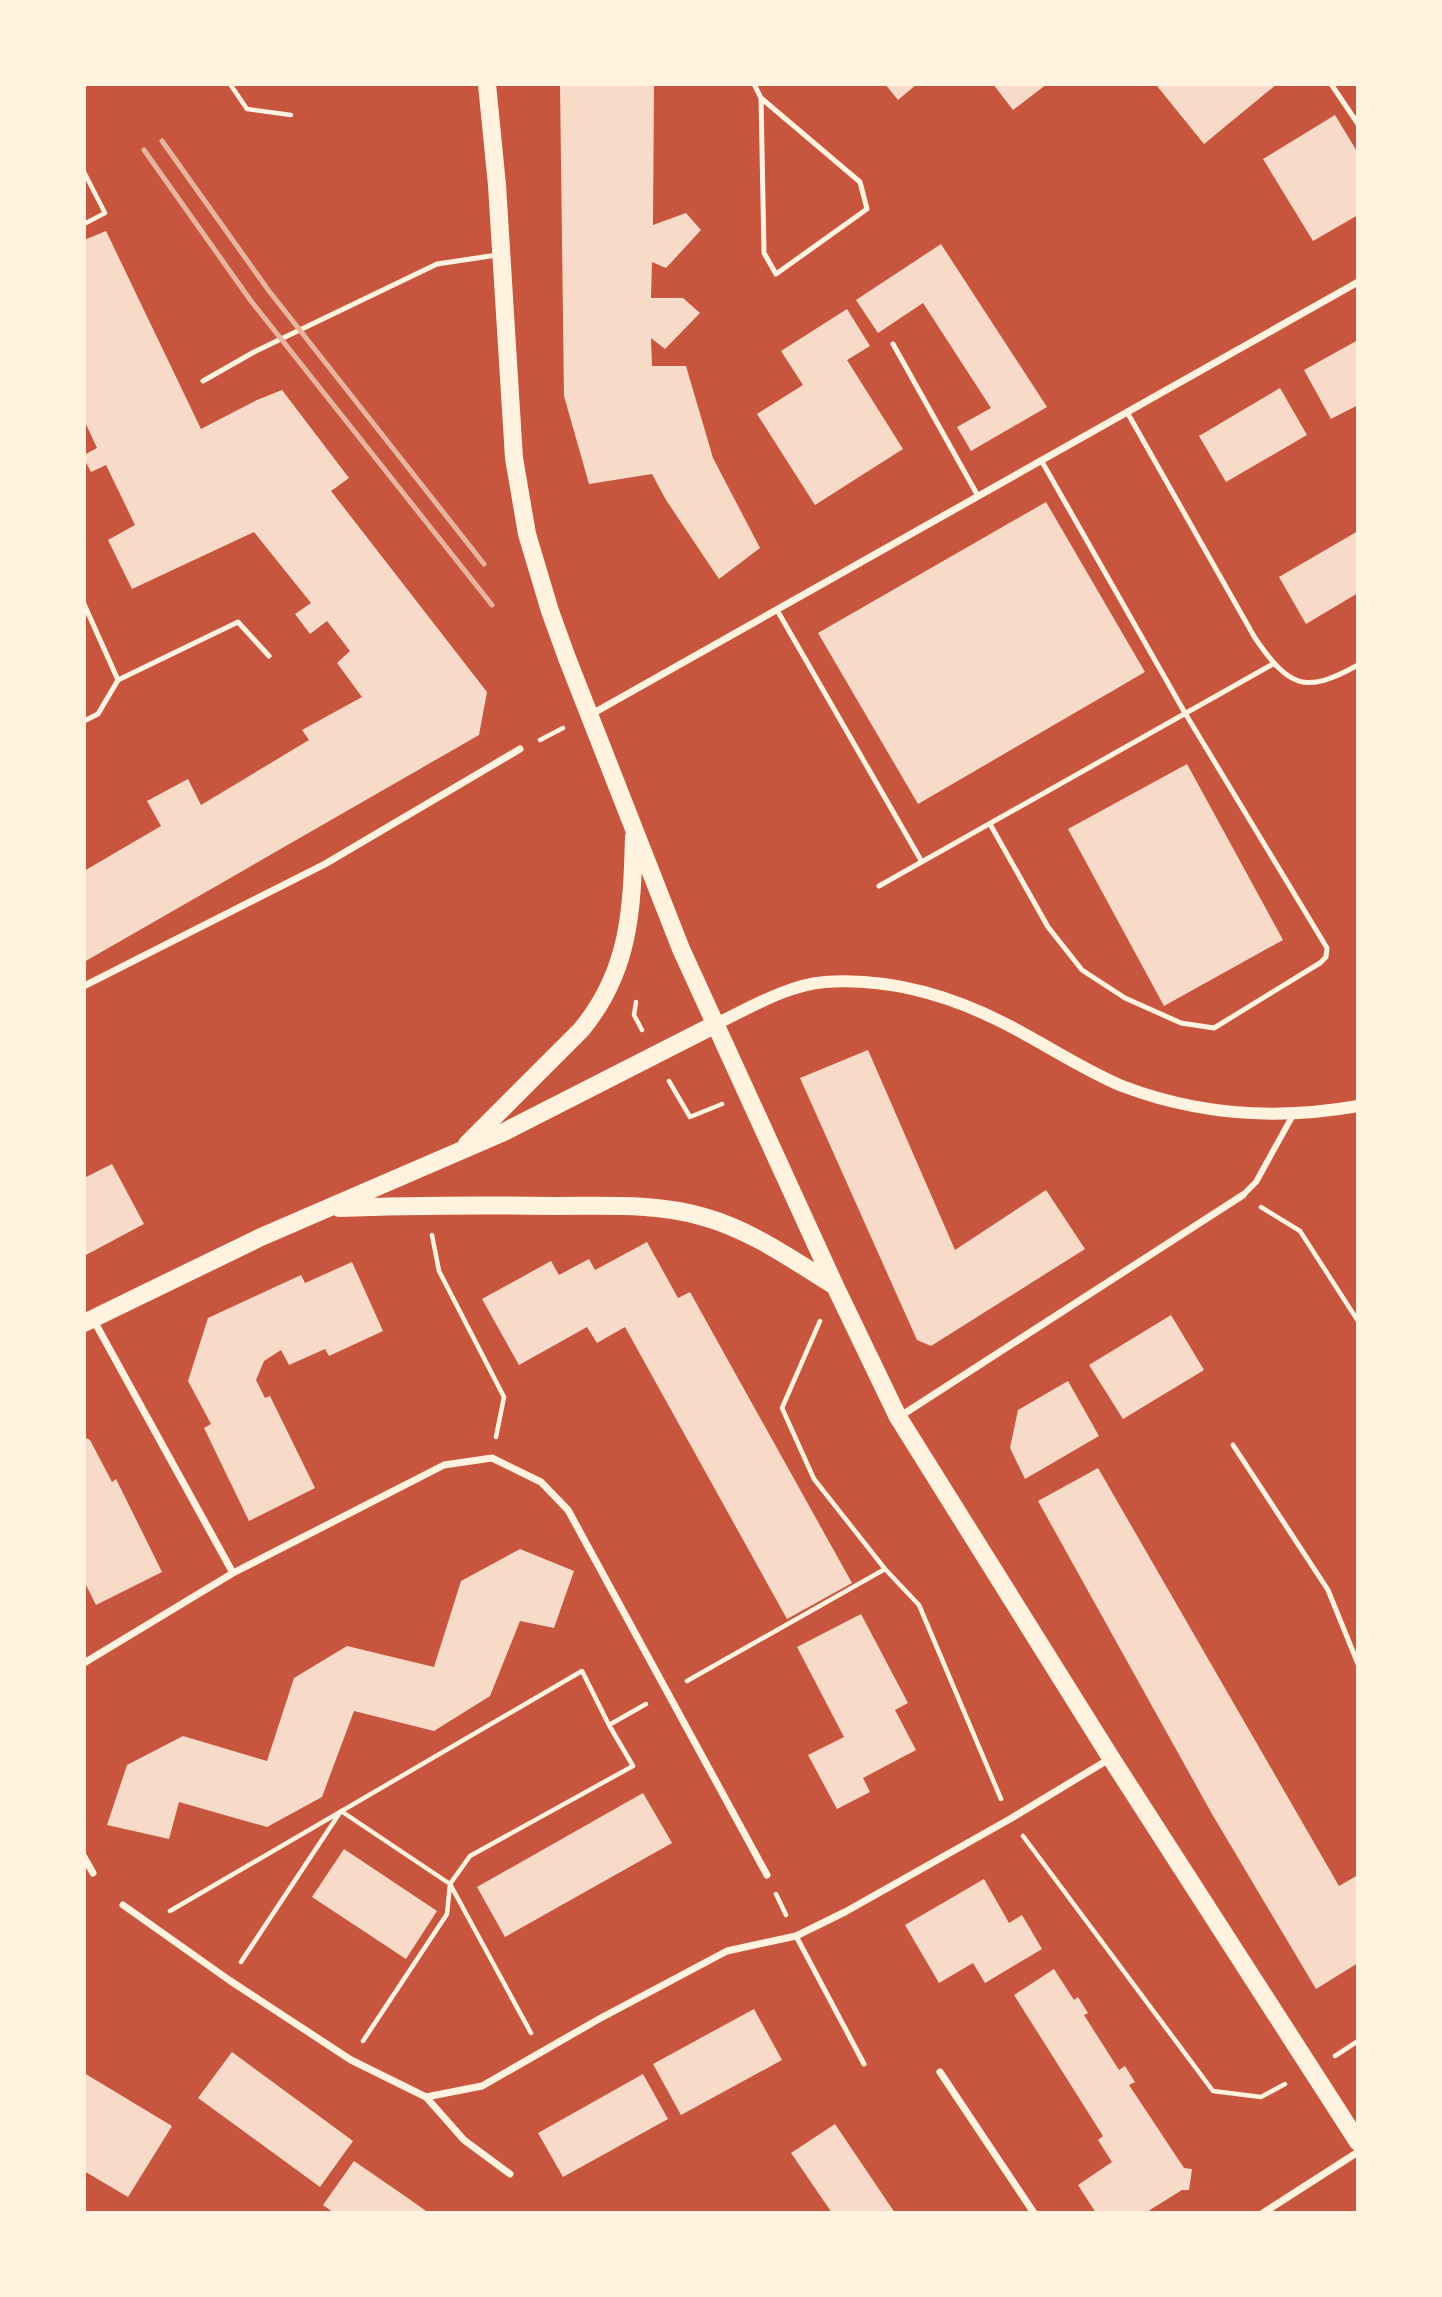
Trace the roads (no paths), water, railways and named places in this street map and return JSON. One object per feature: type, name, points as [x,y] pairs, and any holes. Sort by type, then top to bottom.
[{"type":"main road","points":[[487,84],[502,254],[514,458],[527,534],[550,611],[681,949],[898,1417],[1111,1758],[1358,2142]]},
{"type":"main road","points":[[457,1154],[581,1030],[607,993],[624,952],[629,927],[633,893],[634,829]]},
{"type":"main road","points":[[89,1321],[202,1264],[326,1208],[457,1154],[550,1110],[716,1024]]},
{"type":"main road","points":[[326,1208],[426,1205],[645,1207],[680,1211],[706,1217],[757,1239],[835,1286]]},
{"type":"street","points":[[590,716],[1358,282]]},
{"type":"street","points":[[84,986],[325,864],[520,749]]},
{"type":"street","points":[[716,1024],[766,1000],[808,985],[835,982],[892,985],[927,992],[962,1004],[1028,1035],[1091,1071],[1154,1097],[1224,1111],[1293,1115],[1358,1106]]},
{"type":"street","points":[[898,1417],[1242,1195],[1256,1182],[1293,1115]]},
{"type":"street","points":[[89,1321],[233,1573]]},
{"type":"street","points":[[84,1663],[233,1573],[444,1465],[492,1458],[541,1482],[568,1510],[767,1875]]},
{"type":"street","points":[[426,2097],[482,2086],[727,1951],[796,1936],[845,1912],[1010,1819],[1111,1758]]},
{"type":"street","points":[[84,1857],[93,1873]]},
{"type":"street","points":[[123,1906],[351,2060],[426,2097],[464,2140],[510,2174]]},
{"type":"street","points":[[940,2072],[1034,2213]]},
{"type":"street","points":[[1263,2213],[1358,2152]]},
{"type":"lane","points":[[754,84],[761,98],[860,182],[867,209],[776,274],[764,253],[761,98]]},
{"type":"lane","points":[[1331,84],[1358,124]]},
{"type":"lane","points":[[203,381],[254,352],[437,264],[502,254]]},
{"type":"lane","points":[[893,344],[978,496]]},
{"type":"lane","points":[[1127,412],[1255,638],[1273,664],[1301,682],[1320,683],[1358,665]]},
{"type":"lane","points":[[990,824],[1048,928],[1082,970],[1125,998],[1181,1023],[1214,1028],[1321,963],[1326,957],[1327,948],[1185,713],[1041,460]]},
{"type":"lane","points":[[84,604],[118,680]]},
{"type":"lane","points":[[777,610],[922,862]]},
{"type":"lane","points":[[84,721],[98,714],[118,680],[238,622],[269,656]]},
{"type":"lane","points":[[879,886],[1273,664]]},
{"type":"lane","points":[[1233,1445],[1328,1590],[1358,1664]]},
{"type":"lane","points":[[796,1936],[864,2064]]},
{"type":"railway","points":[[162,141],[269,291],[484,564]]},
{"type":"railway","points":[[144,150],[251,301],[492,605]]}]
